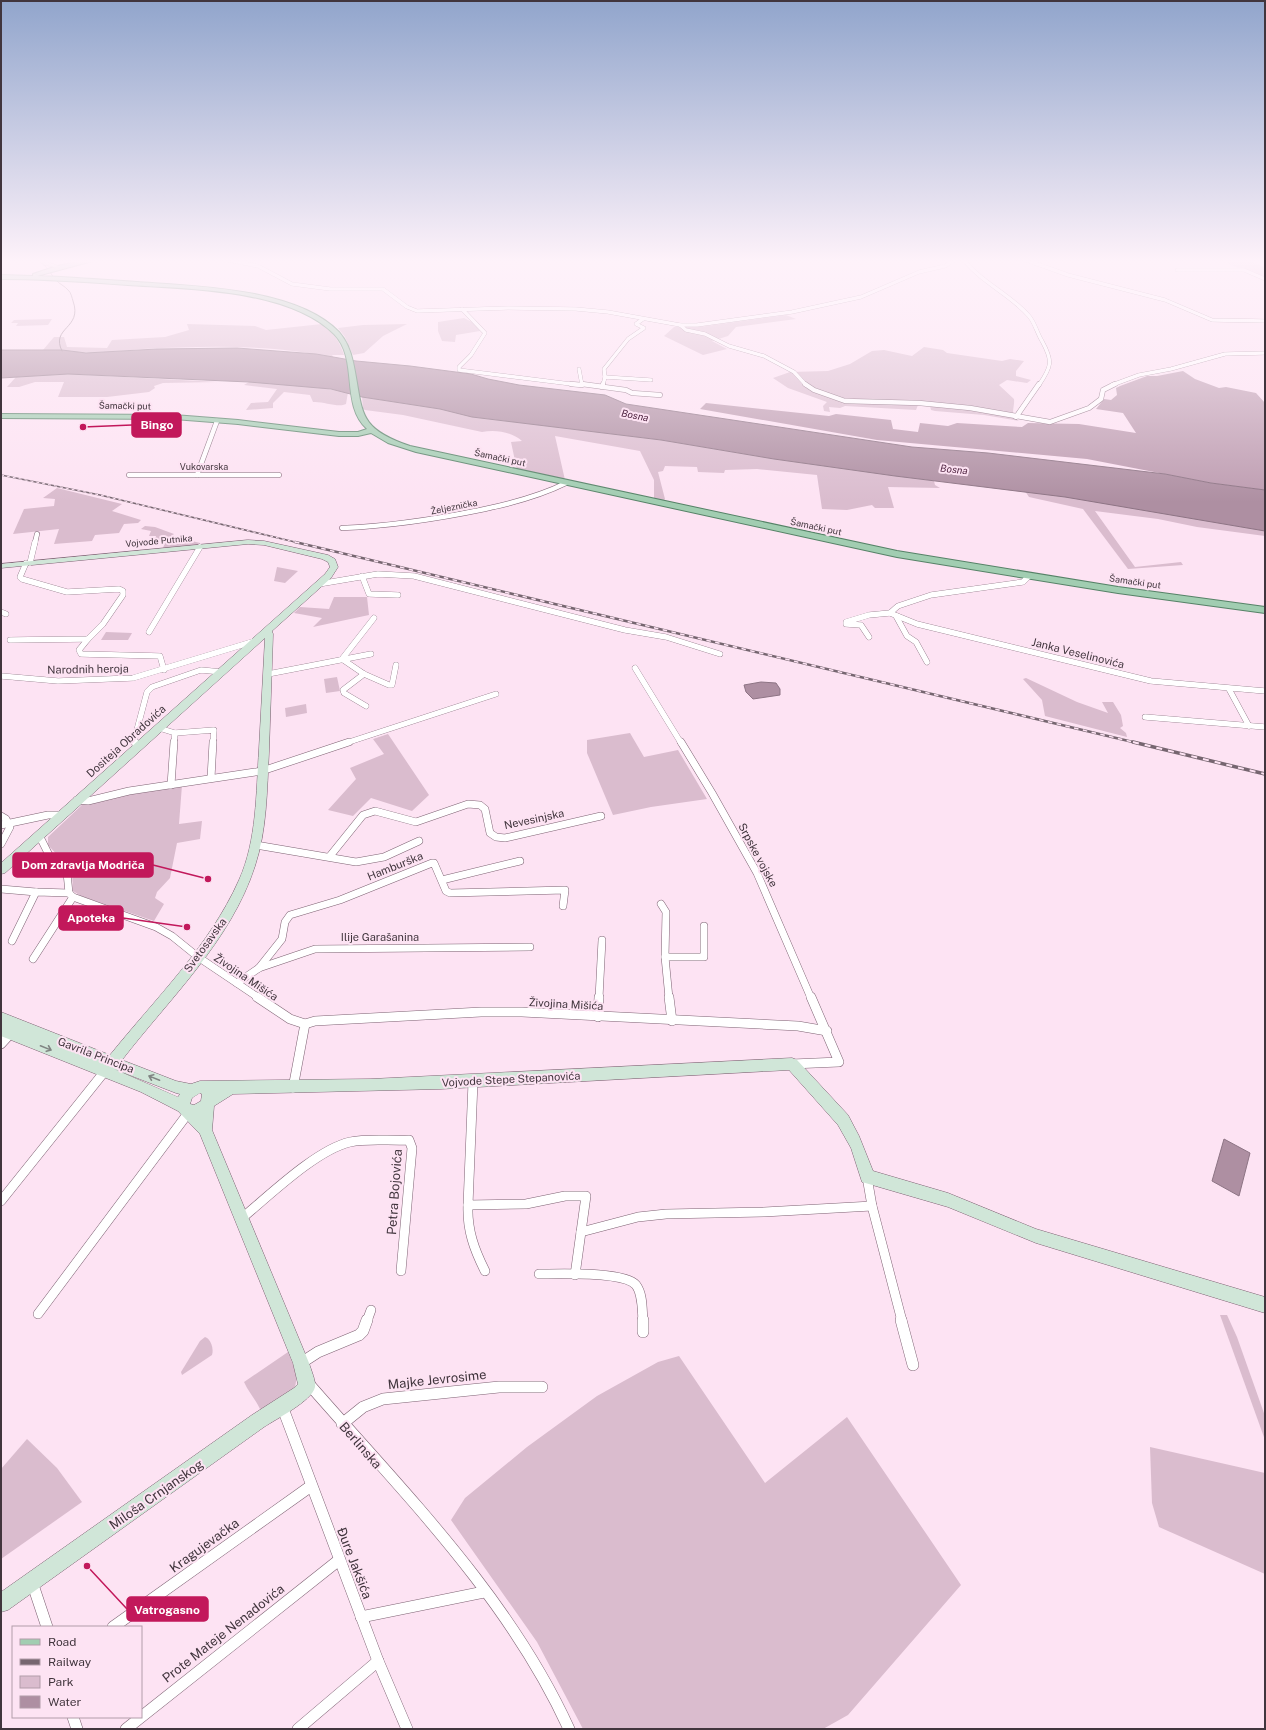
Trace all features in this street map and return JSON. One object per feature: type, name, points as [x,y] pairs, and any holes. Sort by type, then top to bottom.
[{"type":"main road","points":[[342,341],[350,359],[358,411],[363,421],[372,430]]},
{"type":"main road","name":"Šamački put","points":[[1,416],[156,417],[217,421],[347,435],[362,434],[372,430]]},
{"type":"main road","points":[[357,432],[362,428],[363,421]]},
{"type":"main road","name":"Šamački put","points":[[347,435],[372,430],[392,442],[416,450],[812,537],[1029,576],[1265,610]]},
{"type":"street","points":[[480,341],[471,355],[459,367],[459,370],[626,390],[632,393],[660,395]]},
{"type":"street","points":[[602,387],[605,376],[604,369],[627,341]]},
{"type":"street","points":[[719,341],[730,346],[764,356],[794,372],[805,384],[814,390],[833,398],[859,402],[919,404],[970,408],[1039,421],[1058,420],[1089,408],[1101,399],[1103,390],[1108,386],[1139,375],[1171,369],[1229,354],[1265,353]]},
{"type":"street","points":[[1016,417],[1048,372],[1051,364],[1049,354],[1042,341]]},
{"type":"street","points":[[579,369],[582,385]]},
{"type":"street","points":[[605,376],[652,380]]},
{"type":"street","points":[[197,475],[217,421]]},
{"type":"street","name":"Vukovarska","points":[[129,475],[279,474]]},
{"type":"street","name":"Željeznička","points":[[342,528],[387,526],[440,519],[524,499],[566,483]]},
{"type":"street","points":[[37,534],[28,563],[21,578],[67,592],[100,589],[123,591],[124,595],[103,624],[79,650],[81,654],[160,656],[164,670]]},
{"type":"street","name":"Vojvode Putnika","points":[[1,566],[256,542],[329,559],[332,561],[334,567],[328,576],[319,584]]},
{"type":"street","points":[[149,632],[200,547]]},
{"type":"street","points":[[319,584],[362,576],[394,573],[414,576],[625,630],[671,639],[720,654]]},
{"type":"street","points":[[362,576],[369,594],[398,595]]},
{"type":"street","points":[[893,615],[894,609],[899,606],[923,598],[969,588],[1023,582],[1029,576]]},
{"type":"street","name":"Dositeja Obradovića","points":[[1,870],[77,800],[319,584]]},
{"type":"street","points":[[869,637],[861,626],[846,624],[846,622],[869,615],[893,615],[903,626],[907,636],[916,642],[927,662]]},
{"type":"street","name":"Janka Veselinovića","points":[[893,615],[917,624],[1151,681],[1265,691]]},
{"type":"street","points":[[342,659],[374,618]]},
{"type":"street","name":"Svetosavska","points":[[1,1201],[108,1066],[198,957],[231,908],[244,881],[258,836],[268,674],[269,634],[267,631]]},
{"type":"street","points":[[10,640],[88,639]]},
{"type":"street","name":"Narodnih heroja","points":[[1,676],[58,681],[133,678],[164,670],[256,641]]},
{"type":"street","points":[[268,674],[371,654]]},
{"type":"street","points":[[342,659],[364,674],[392,685],[396,665]]},
{"type":"street","name":"Srpske vojske","points":[[635,668],[712,794],[757,873],[840,1062],[792,1064]]},
{"type":"street","points":[[137,748],[134,741],[147,692],[152,687],[201,670],[222,672]]},
{"type":"street","points":[[364,674],[343,690],[344,693],[366,706]]},
{"type":"street","points":[[1229,688],[1249,726]]},
{"type":"street","points":[[77,800],[88,801],[129,791],[262,771],[496,694]]},
{"type":"street","points":[[1145,717],[1265,727]]},
{"type":"street","points":[[159,728],[175,733],[214,730],[211,778]]},
{"type":"street","points":[[171,785],[175,733]]},
{"type":"street","name":"Nevesinjska","points":[[330,856],[363,815],[375,811],[416,822],[468,804],[476,804],[485,809],[490,833],[496,837],[504,838],[601,816]]},
{"type":"street","points":[[1,825],[48,815],[62,815]]},
{"type":"street","points":[[1,816],[10,827],[1,844]]},
{"type":"street","points":[[33,960],[71,895],[67,873],[50,857],[39,835]]},
{"type":"street","points":[[256,846],[330,856],[345,861],[376,860],[419,841]]},
{"type":"street","points":[[442,880],[520,861]]},
{"type":"street","name":"Hamburška","points":[[260,968],[284,936],[283,927],[286,918],[290,915],[340,900],[432,863],[434,863],[446,892],[564,890],[563,906]]},
{"type":"street","name":"Živojina Mišića","points":[[1,889],[71,895],[156,927],[172,936],[198,957],[290,1019],[305,1024],[315,1021],[481,1012],[522,1012],[672,1021],[798,1026],[827,1031]]},
{"type":"street","points":[[12,942],[36,892]]},
{"type":"street","points":[[661,904],[666,912],[665,957],[672,1021]]},
{"type":"street","points":[[665,957],[704,957],[704,926]]},
{"type":"street","points":[[598,1017],[602,940]]},
{"type":"street","name":"Ilije Garašanina","points":[[237,983],[260,968],[315,949],[530,947]]},
{"type":"street","name":"Gavrila Principa","points":[[1,1018],[8,1033],[108,1066],[176,1087],[191,1090]]},
{"type":"street","points":[[293,1088],[305,1024]]},
{"type":"street","points":[[792,1064],[804,1080],[844,1121],[861,1155],[867,1177],[872,1206],[913,1365]]},
{"type":"street","name":"Vojvode Stepe Stepanovića","points":[[204,1088],[293,1088],[473,1082],[641,1070],[792,1064]]},
{"type":"street","name":"Gavrila Principa","points":[[108,1066],[187,1110]]},
{"type":"street","points":[[473,1082],[468,1235],[485,1271]]},
{"type":"street","points":[[38,1314],[187,1110],[184,1097],[191,1090],[204,1088],[209,1093],[208,1103]]},
{"type":"street","points":[[187,1110],[199,1111],[208,1103],[231,1088]]},
{"type":"street","name":"Berlinska","points":[[205,1130],[208,1103]]},
{"type":"street","name":"Berlinska","points":[[187,1110],[205,1130],[308,1383],[342,1424],[452,1548],[526,1646],[554,1696],[569,1729]]},
{"type":"street","name":"Petra Bojovića","points":[[242,1218],[298,1170],[338,1146],[352,1142],[409,1140],[412,1148],[401,1271]]},
{"type":"street","points":[[867,1177],[948,1200],[1036,1236],[1265,1305]]},
{"type":"street","points":[[468,1205],[526,1204],[557,1197],[586,1196],[575,1275]]},
{"type":"street","points":[[581,1232],[638,1217],[666,1214],[764,1212],[872,1206]]},
{"type":"street","points":[[539,1274],[618,1277],[632,1281],[636,1286],[641,1300],[643,1332]]},
{"type":"street","points":[[301,1363],[318,1352],[359,1335],[366,1324],[371,1310]]},
{"type":"street","name":"Miloša Crnjanskog","points":[[1,1603],[304,1391],[308,1383]]},
{"type":"street","name":"Majke Jevrosime","points":[[342,1424],[363,1407],[383,1399],[499,1387],[542,1387]]},
{"type":"street","name":"Đure Jakšića","points":[[282,1406],[310,1486],[378,1661],[407,1729]]},
{"type":"street","name":"Kragujevačka","points":[[114,1626],[310,1486]]},
{"type":"street","name":"Prote Mateje Nenadovića","points":[[142,1716],[339,1560]]},
{"type":"street","points":[[32,1582],[47,1626]]},
{"type":"street","points":[[361,1617],[484,1592]]},
{"type":"street","points":[[298,1729],[378,1661]]},
{"type":"street","points":[[73,1718],[77,1729]]},
{"type":"street","name":"Prote Mateje Nenadovića","points":[[126,1729],[140,1718]]},
{"type":"green space","points":[[51,341],[65,341],[67,347],[107,348],[112,341],[337,341],[344,355],[332,355],[334,358],[287,350],[239,347],[143,349],[97,353],[43,350]]},
{"type":"green space","points":[[347,341],[378,341],[364,353],[353,355]]},
{"type":"green space","points":[[442,341],[455,341],[455,342]]},
{"type":"green space","points":[[674,341],[713,341],[727,349],[703,355]]},
{"type":"green space","points":[[924,347],[943,350],[947,353],[1002,361],[1010,359],[1024,361],[1016,371],[1016,376],[1031,380],[1027,383],[1007,380],[999,385],[1014,399],[1013,414],[1019,421],[984,415],[935,411],[931,410],[930,406],[918,405],[916,410],[845,406],[840,408],[829,407],[830,412],[824,411],[823,406],[827,402],[788,388],[773,378],[790,372],[828,371],[850,364],[872,351],[884,350],[912,356]]},
{"type":"green space","points":[[68,374],[218,382],[163,383],[154,386],[155,388],[149,392],[107,397],[58,397],[64,382],[35,382],[19,387],[7,387],[16,377]]},
{"type":"green space","points":[[249,382],[308,386],[348,392],[346,404],[343,405],[313,402],[310,395],[284,392],[273,403],[273,408],[246,410],[251,403],[268,402],[277,389],[244,385]]},
{"type":"green space","points":[[362,397],[440,409],[472,417],[661,440],[774,459],[934,481],[935,485],[940,488],[888,487],[894,508],[875,508],[872,505],[847,510],[822,509],[817,475],[757,469],[725,470],[724,473],[698,472],[697,467],[665,466],[663,471],[658,472],[665,499],[662,502],[654,500],[654,480],[640,451],[555,436],[565,480],[517,470],[511,442],[522,441],[513,435],[498,431],[482,432],[403,415],[365,410],[363,409]]},
{"type":"green space","points":[[57,488],[122,504],[112,511],[141,520],[138,523],[124,524],[119,533],[95,535],[92,541],[54,544],[59,529],[13,534],[24,509],[54,506],[55,499],[43,498]]},
{"type":"green space","points":[[1025,491],[1077,498],[1265,531],[1265,536],[1197,527],[1158,519],[1095,511],[1135,567],[1181,562],[1183,565],[1128,569],[1083,509],[1029,497]]},
{"type":"green space","points":[[145,526],[155,527],[174,534],[172,536],[200,543],[200,545],[163,548],[166,540],[155,540],[156,536],[149,536],[151,531],[141,529]]},
{"type":"green space","points":[[277,567],[298,571],[285,583],[274,581]]},
{"type":"green space","points":[[334,597],[367,597],[369,615],[313,627],[322,618],[294,613],[300,607],[329,609]]},
{"type":"green space","points":[[106,632],[132,633],[128,640],[101,640]]},
{"type":"green space","points":[[337,677],[340,691],[326,693],[324,679]]},
{"type":"green space","points":[[1026,678],[1077,702],[1108,713],[1102,702],[1113,702],[1121,715],[1123,726],[1120,728],[1126,733],[1127,737],[1045,716],[1042,700],[1023,679]]},
{"type":"green space","points":[[306,704],[307,713],[286,717],[285,708]]},
{"type":"green space","points":[[630,733],[644,757],[678,750],[707,799],[651,807],[613,815],[587,753],[587,740]]},
{"type":"green space","points":[[388,734],[429,795],[412,811],[371,798],[353,816],[328,810],[356,779],[350,768],[384,754],[373,739]]},
{"type":"green space","points":[[182,785],[179,824],[202,821],[200,839],[177,843],[170,878],[157,892],[155,898],[164,904],[154,921],[81,896],[73,891],[72,871],[48,845],[48,837],[84,803],[126,793]]},
{"type":"green space","points":[[1220,1315],[1227,1315],[1237,1337],[1265,1416],[1265,1440]]},
{"type":"green space","points":[[205,1337],[212,1344],[212,1355],[182,1375],[181,1372],[200,1341]]},
{"type":"green space","points":[[288,1352],[297,1375],[295,1388],[261,1411],[244,1382]]},
{"type":"green space","points":[[679,1356],[765,1483],[847,1417],[961,1585],[848,1715],[823,1729],[583,1729],[537,1642],[451,1520],[465,1498],[527,1447],[597,1396],[658,1362]]},
{"type":"green space","points":[[27,1439],[57,1468],[82,1502],[1,1559],[1,1469]]},
{"type":"green space","points":[[1150,1447],[1265,1473],[1265,1574],[1159,1527],[1152,1503]]},
{"type":"shaded area","points":[[1183,371],[1195,379],[1219,388],[1226,387],[1256,393],[1265,403],[1265,490],[1211,483],[1087,459],[877,440],[700,409],[706,403],[829,416],[836,414],[891,420],[893,429],[918,432],[920,423],[948,426],[957,423],[1022,427],[1028,423],[1079,424],[1136,433],[1123,413],[1096,409],[1104,399],[1111,400],[1117,395],[1116,388],[1120,386],[1147,376],[1157,376]]},
{"type":"water","name":"Bosna","points":[[237,348],[316,354],[356,361],[471,374],[519,385],[605,395],[626,404],[912,447],[988,453],[1165,474],[1211,483],[1265,490],[1265,531],[1065,497],[774,459],[661,440],[472,417],[440,409],[362,397],[331,389],[249,382],[68,374],[1,378],[1,350],[62,350],[86,353],[157,349]]},
{"type":"water","points":[[761,682],[776,683],[780,689],[780,695],[753,699],[746,692],[744,685]]},
{"type":"water","points":[[1224,1139],[1250,1153],[1239,1196],[1212,1181]]},
{"type":"waterway","points":[[59,341],[62,351]]},
{"type":"railway","points":[[1,475],[100,495],[299,543]]},
{"type":"railway","points":[[295,542],[1137,743]]},
{"type":"railway","points":[[1133,742],[1265,774]]},
{"type":"place","name":"Bingo","points":[[83,427]]},
{"type":"place","name":"Dom zdravlja Modriča","points":[[208,879]]},
{"type":"place","name":"Apoteka","points":[[187,927]]},
{"type":"place","name":"Vatrogasno","points":[[87,1566]]}]
